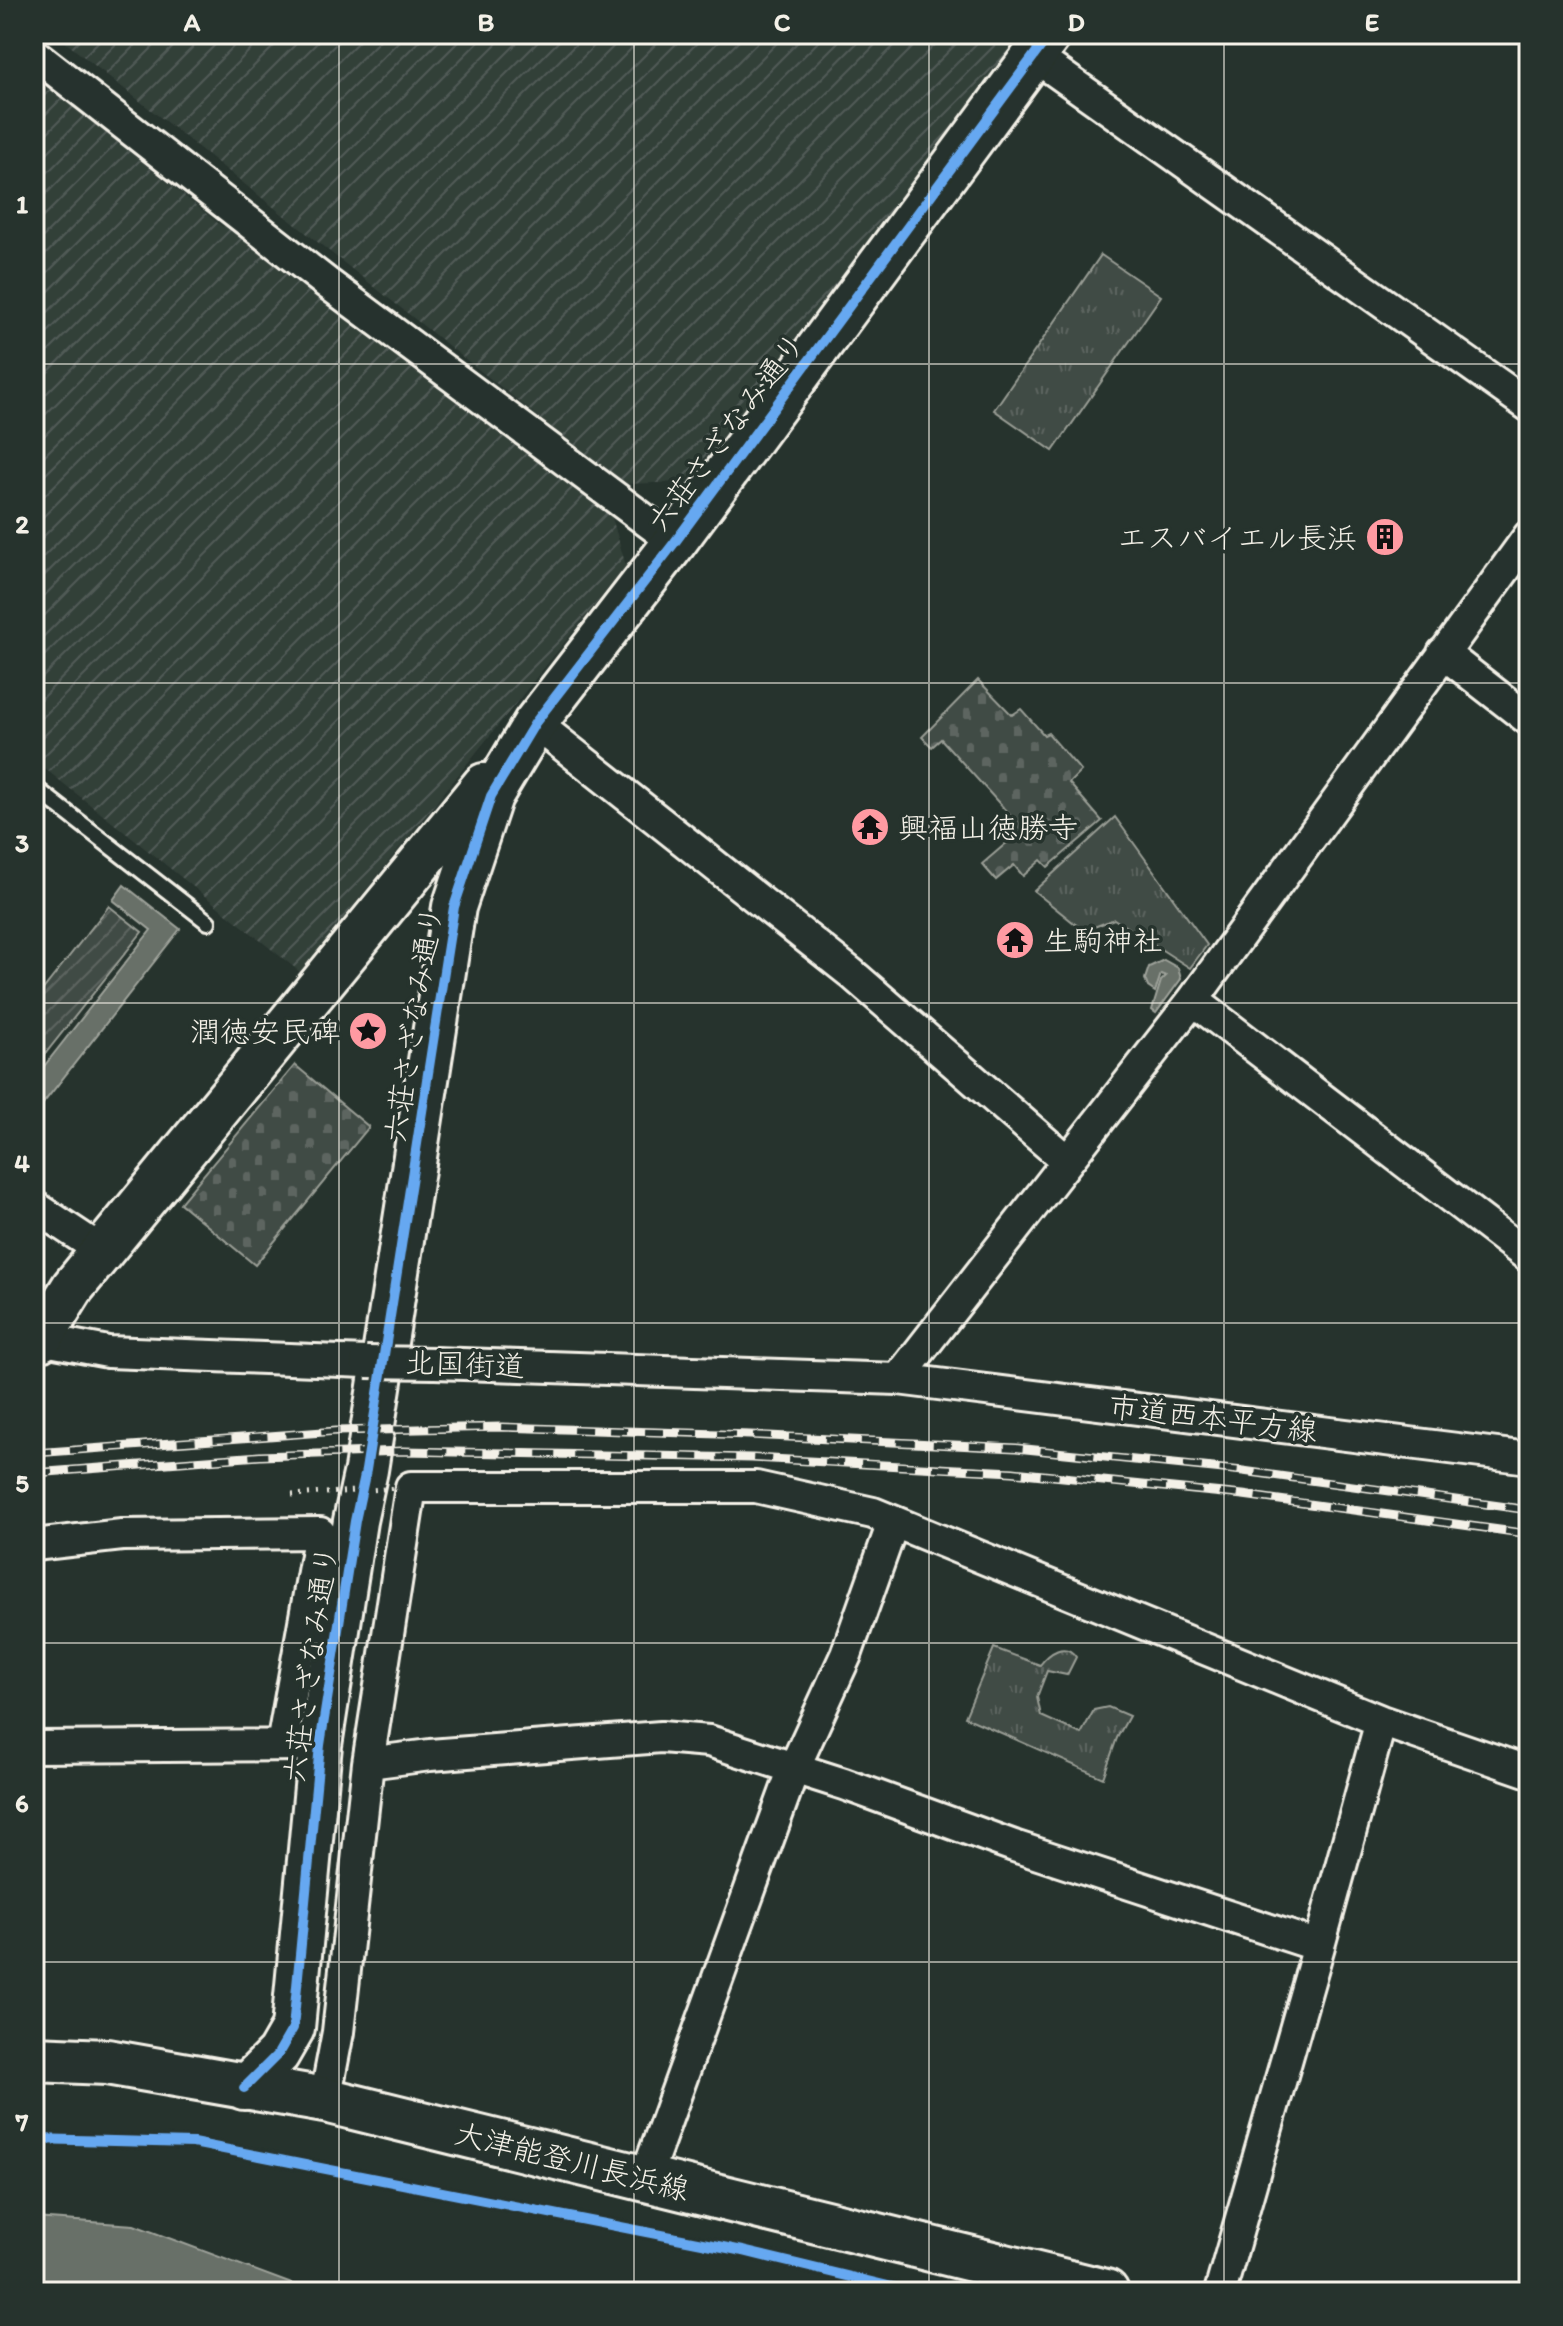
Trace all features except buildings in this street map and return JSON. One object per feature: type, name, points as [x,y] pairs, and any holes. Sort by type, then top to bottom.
[{"type":"main road","name":"大津能登川長浜線","points":[[34,2059],[107,2062],[325,2100],[1106,2292]]},
{"type":"street","points":[[1042,45],[1529,406]]},
{"type":"street","name":"六荘さざなみ通り","points":[[244,2088],[278,2054],[293,2028],[301,1745],[421,1134],[454,907],[491,796],[533,726],[675,542],[1042,45]]},
{"type":"street","points":[[34,54],[327,283],[675,542]]},
{"type":"street","points":[[898,1379],[1193,1000],[1529,536]]},
{"type":"street","points":[[1443,653],[1529,720]]},
{"type":"street","points":[[37,1339],[102,1251],[533,726],[851,973],[1067,1161]]},
{"type":"street","points":[[1193,1000],[1529,1257]]},
{"type":"street","points":[[34,1206],[102,1251]]},
{"type":"street","name":"北国街道","points":[[37,1339],[108,1352],[898,1379]]},
{"type":"street","name":"市道西本平方線","points":[[898,1379],[1529,1458]]},
{"type":"street","points":[[325,2100],[338,2032],[368,1763],[411,1487],[756,1487],[873,1513],[1381,1721],[1529,1772]]},
{"type":"street","points":[[645,2179],[794,1768],[846,1655],[893,1523]]},
{"type":"street","points":[[34,1545],[122,1535],[320,1533],[301,1745],[34,1747]]},
{"type":"street","points":[[1220,2292],[1381,1721]]},
{"type":"street","points":[[368,1763],[430,1755],[661,1737],[709,1741],[1319,1946]]},
{"type":"lane","points":[[34,787],[208,922]]},
{"type":"path","points":[[326,1493],[398,1488]]},
{"type":"shaded area","points":[[55,34],[1025,34],[881,236],[686,482],[623,484]]},
{"type":"shaded area","points":[[34,75],[223,227],[228,221],[294,275],[611,514],[626,566],[300,972],[34,760]]},
{"type":"shaded area","points":[[124,885],[180,929],[34,1115],[34,1079],[151,930],[113,900]]},
{"type":"shaded area","points":[[1164,960],[1178,968],[1181,979],[1156,1013],[1152,1010],[1161,981],[1166,976],[1161,974],[1155,992],[1148,987],[1145,979],[1149,967]]},
{"type":"shaded area","points":[[34,2218],[134,2225],[313,2292],[34,2292]]},
{"type":"green space","points":[[1101,255],[1161,296],[1053,451],[994,410]]},
{"type":"green space","points":[[978,680],[1012,715],[1021,709],[1044,735],[1048,733],[1081,771],[1069,783],[1102,821],[1048,867],[1041,860],[1023,876],[1014,865],[996,880],[982,864],[1010,840],[1004,832],[1016,822],[941,739],[932,747],[922,737]]},
{"type":"green space","points":[[1115,817],[1207,945],[1190,968],[1114,919],[1084,931],[1034,891]]},
{"type":"green space","points":[[109,906],[142,932],[34,1068],[34,1001]]},
{"type":"green space","points":[[295,1065],[369,1127],[255,1265],[180,1203]]},
{"type":"green space","points":[[994,1648],[1040,1665],[1057,1650],[1067,1650],[1076,1657],[1067,1675],[1047,1671],[1037,1697],[1041,1716],[1081,1734],[1094,1710],[1108,1707],[1129,1716],[1117,1738],[1103,1778],[965,1717]]},
{"type":"railway","points":[[34,1453],[337,1431],[500,1427],[750,1435],[1016,1448],[1243,1471],[1529,1510]]},
{"type":"railway","points":[[34,1473],[260,1456],[403,1451],[752,1458],[1013,1472],[1243,1495],[1529,1534]]},
{"type":"cycle path","points":[[244,2088],[278,2054],[293,2028],[320,1745],[355,1521],[366,1470],[454,907],[491,796],[535,723],[675,542],[1050,34]]},
{"type":"cycle path","points":[[34,2139],[193,2143],[743,2251],[913,2292]]},
{"type":"place","name":"エスバイエル長浜","points":[[1385,537]]},
{"type":"place","name":"興福山徳勝寺","points":[[870,827]]},
{"type":"place","name":"生駒神社","points":[[1015,940]]},
{"type":"place","name":"潤徳安民碑","points":[[368,1031]]}]
